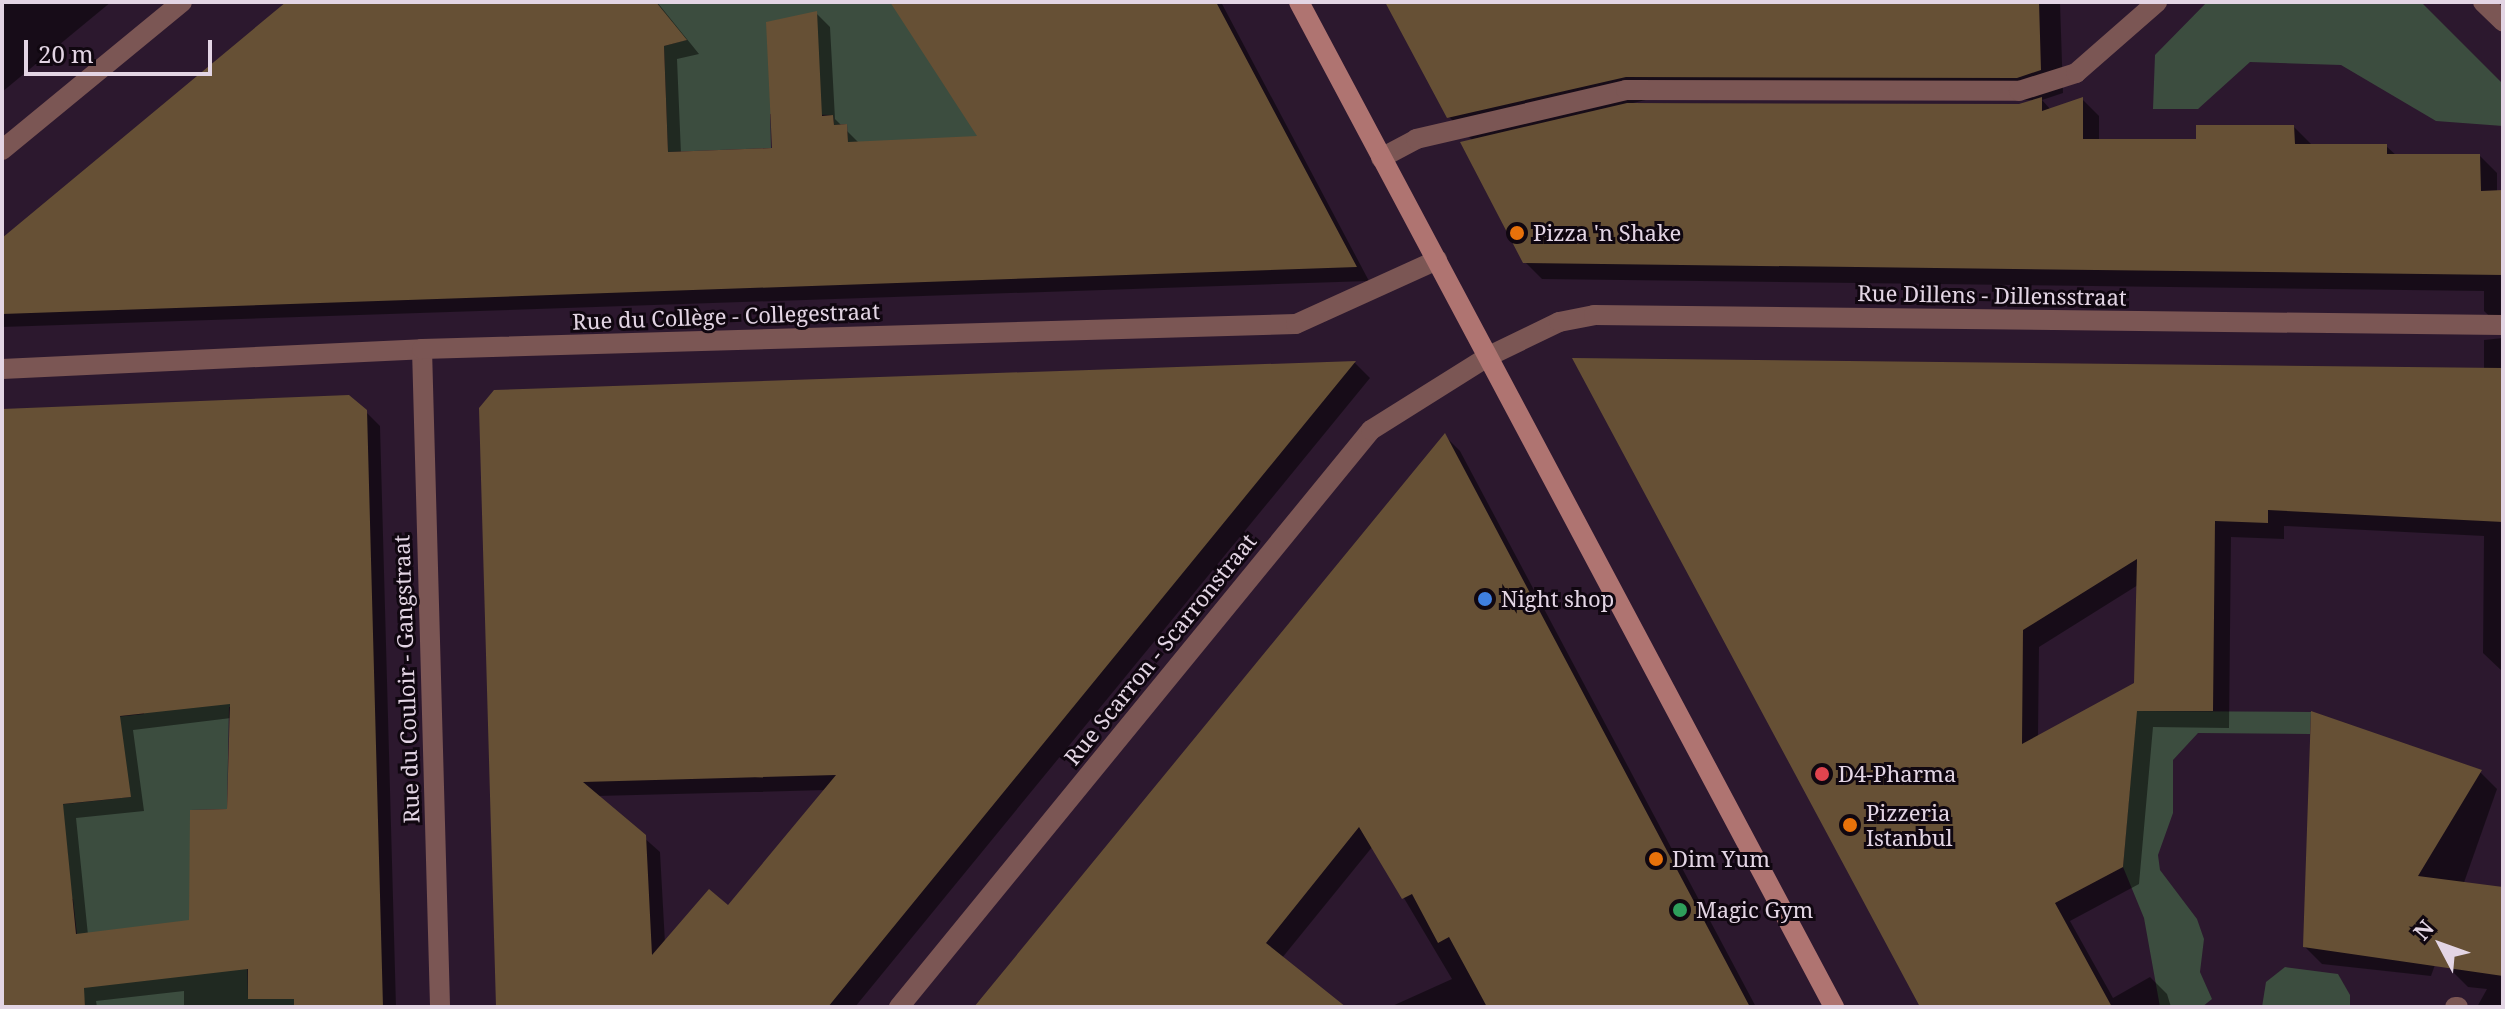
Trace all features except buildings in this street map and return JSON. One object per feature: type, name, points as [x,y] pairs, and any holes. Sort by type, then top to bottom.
[{"type":"main road","points":[[1299,2],[1834,1007]]},
{"type":"street","points":[[2,150],[182,2]]},
{"type":"street","points":[[1381,158],[1416,139],[1626,90],[2019,91],[2076,73],[2157,2]]},
{"type":"street","points":[[2483,2],[2503,21]]},
{"type":"street","name":"Rue du Collège - Collegestraat","points":[[2,369],[422,349],[1296,324],[1437,260]]},
{"type":"street","name":"Rue Dillens - Dillensstraat","points":[[1489,356],[1559,322],[1594,315],[2503,325]]},
{"type":"street","name":"Rue du Couloir - Gangstraat","points":[[422,349],[440,1007]]},
{"type":"street","name":"Rue Scarron - Scarronstraat","points":[[899,1007],[1371,430],[1489,356]]},
{"type":"green space","points":[[656,2],[1003,2],[990,156],[848,142],[847,124],[834,125],[833,115],[770,114],[771,148],[668,152],[664,46],[686,40]]},
{"type":"green space","points":[[2207,2],[2421,2],[2503,84],[2503,126],[2436,121],[2341,65],[2250,62],[2198,109],[2153,109],[2155,55]]},
{"type":"green space","points":[[144,686],[257,705],[229,707],[227,809],[191,810],[190,832],[247,954],[248,999],[294,999],[294,1007],[85,1007],[73,899],[60,900],[68,854],[56,805],[131,797],[87,720],[144,714]]},
{"type":"green space","points":[[2136,711],[2311,712],[2310,734],[2198,733],[2173,760],[2173,813],[2158,855],[2160,870],[2197,919],[2204,939],[2200,972],[2212,999],[2202,1007],[2160,1007],[2144,918],[2123,867]]},
{"type":"green space","points":[[2285,967],[2338,974],[2350,995],[2350,1007],[2262,1007],[2266,982]]},
{"type":"place","name":"Pizza 'n Shake","points":[[1517,233]]},
{"type":"place","name":"Night shop","points":[[1485,599]]},
{"type":"place","name":"D4-Pharma","points":[[1822,774]]},
{"type":"place","name":"Pizzeria Istanbul","points":[[1850,825]]},
{"type":"place","name":"Dim Yum","points":[[1656,859]]},
{"type":"place","name":"Magic Gym","points":[[1680,910]]}]
